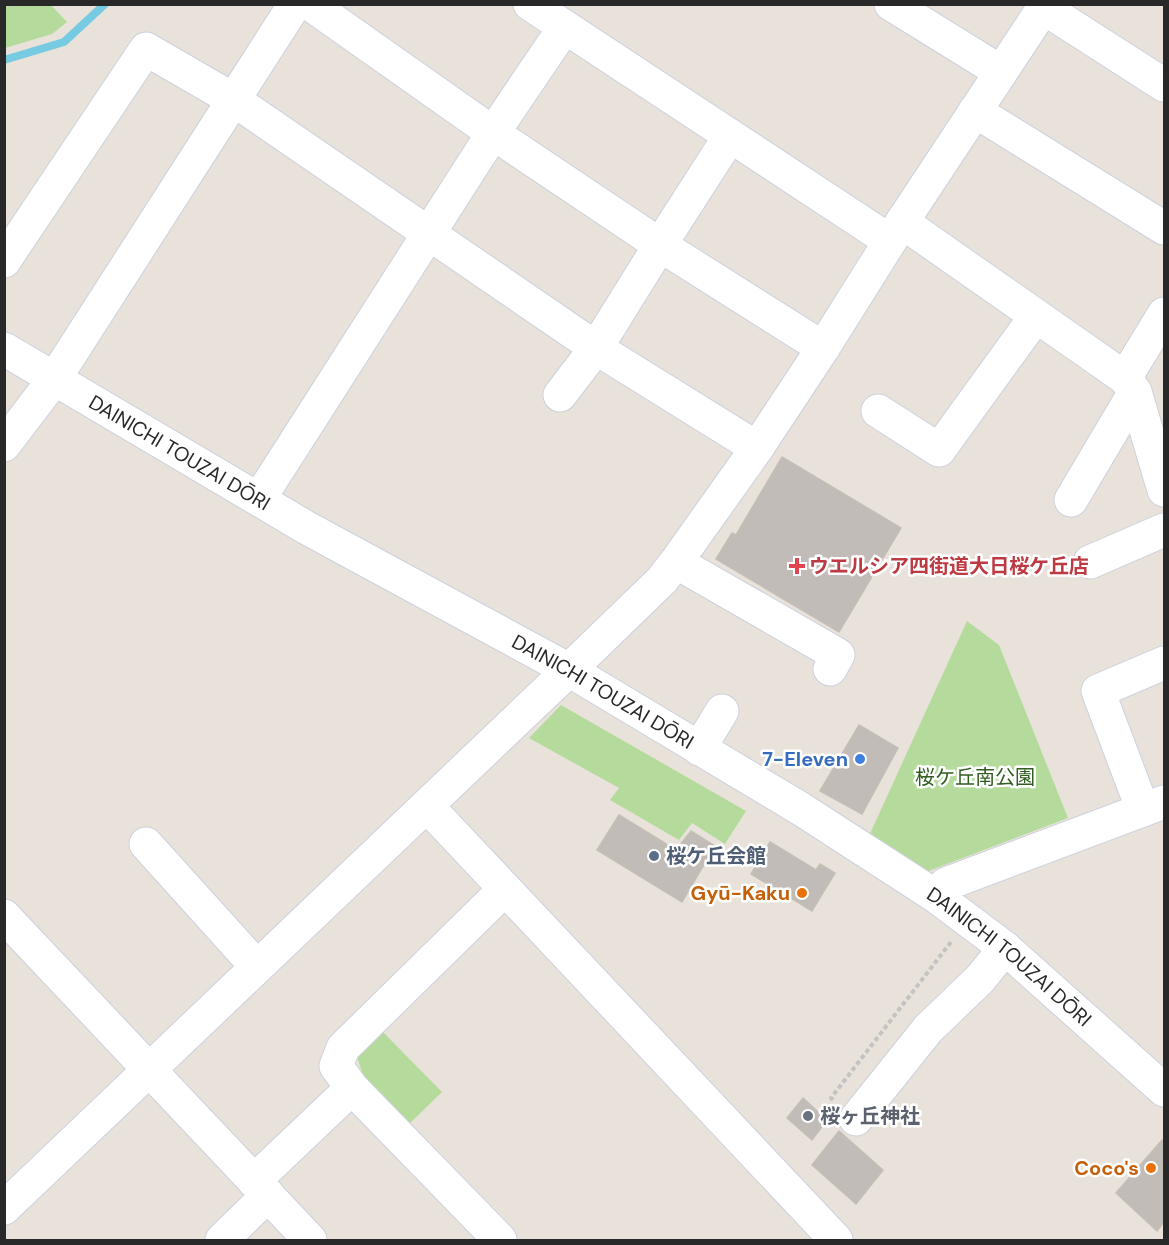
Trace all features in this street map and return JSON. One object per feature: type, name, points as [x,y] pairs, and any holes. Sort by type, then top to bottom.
[{"type":"street","points":[[4,445],[55,378],[295,4]]},
{"type":"street","points":[[310,4],[493,134],[660,245],[823,348]]},
{"type":"street","points":[[530,4],[730,136],[896,231],[1036,316],[1130,385],[1164,490]]},
{"type":"street","points":[[891,4],[1001,72]]},
{"type":"street","points":[[4,1208],[662,580],[757,448],[896,231],[1045,6],[1164,85]]},
{"type":"street","points":[[259,499],[493,134],[564,28]]},
{"type":"street","points":[[4,261],[146,49],[234,100],[596,348],[757,448]]},
{"type":"street","points":[[975,111],[1164,228]]},
{"type":"street","points":[[560,395],[596,348],[730,136]]},
{"type":"street","points":[[1071,500],[1164,314]]},
{"type":"street","points":[[878,411],[939,450],[1036,316]]},
{"type":"street","name":"DAINICHI TOUZAI DŌRI","points":[[4,350],[307,528],[569,670],[801,809],[937,897],[1005,948],[1164,1090]]},
{"type":"street","points":[[1090,562],[1164,530]]},
{"type":"street","points":[[676,562],[838,655],[831,669]]},
{"type":"street","points":[[937,897],[946,884],[1154,806],[1098,691],[1164,663]]},
{"type":"street","points":[[699,749],[722,711]]},
{"type":"street","points":[[427,806],[836,1240]]},
{"type":"street","points":[[146,844],[257,967]]},
{"type":"street","points":[[500,1240],[352,1088],[336,1066],[343,1048],[505,889]]},
{"type":"street","points":[[4,916],[310,1240]]},
{"type":"street","points":[[856,1119],[928,1029],[980,979],[1005,948]]},
{"type":"street","points":[[222,1240],[261,1188],[352,1088]]},
{"type":"green space","points":[[5,4],[51,5],[67,22],[52,34],[5,48]]},
{"type":"green space","name":"桜ケ丘南公園","points":[[967,621],[999,645],[1068,818],[926,872],[868,838]]},
{"type":"green space","points":[[561,705],[746,811],[725,844],[692,823],[679,840],[610,800],[619,788],[529,738]]},
{"type":"green space","points":[[381,1030],[442,1092],[406,1127],[367,1087],[356,1054]]},
{"type":"building","points":[[782,457],[901,528],[839,632],[716,559],[732,533],[736,535]]},
{"type":"building","points":[[859,725],[898,748],[862,814],[820,791]]},
{"type":"building","points":[[619,815],[676,850],[691,831],[715,846],[682,902],[597,850]]},
{"type":"building","name":"Gyū-Kaku","points":[[770,842],[816,870],[820,864],[835,873],[812,911],[751,874]]},
{"type":"building","points":[[803,1098],[827,1120],[812,1140],[787,1118]]},
{"type":"building","points":[[839,1131],[883,1170],[856,1204],[812,1165]]},
{"type":"building","name":"Coco's","points":[[1162,1140],[1164,1142],[1164,1222],[1157,1231],[1116,1193]]},
{"type":"waterway","points":[[4,60],[64,42],[105,4]]},
{"type":"place","name":"ウエルシア四街道大日桜ケ丘店","points":[[797,566]]},
{"type":"place","name":"7-Eleven","points":[[860,759]]},
{"type":"place","name":"桜ケ丘会館","points":[[654,856]]},
{"type":"place","name":"Gyū-Kaku","points":[[802,893]]},
{"type":"place","name":"桜ヶ丘神社","points":[[808,1116]]},
{"type":"place","name":"Coco's","points":[[1151,1168]]}]
